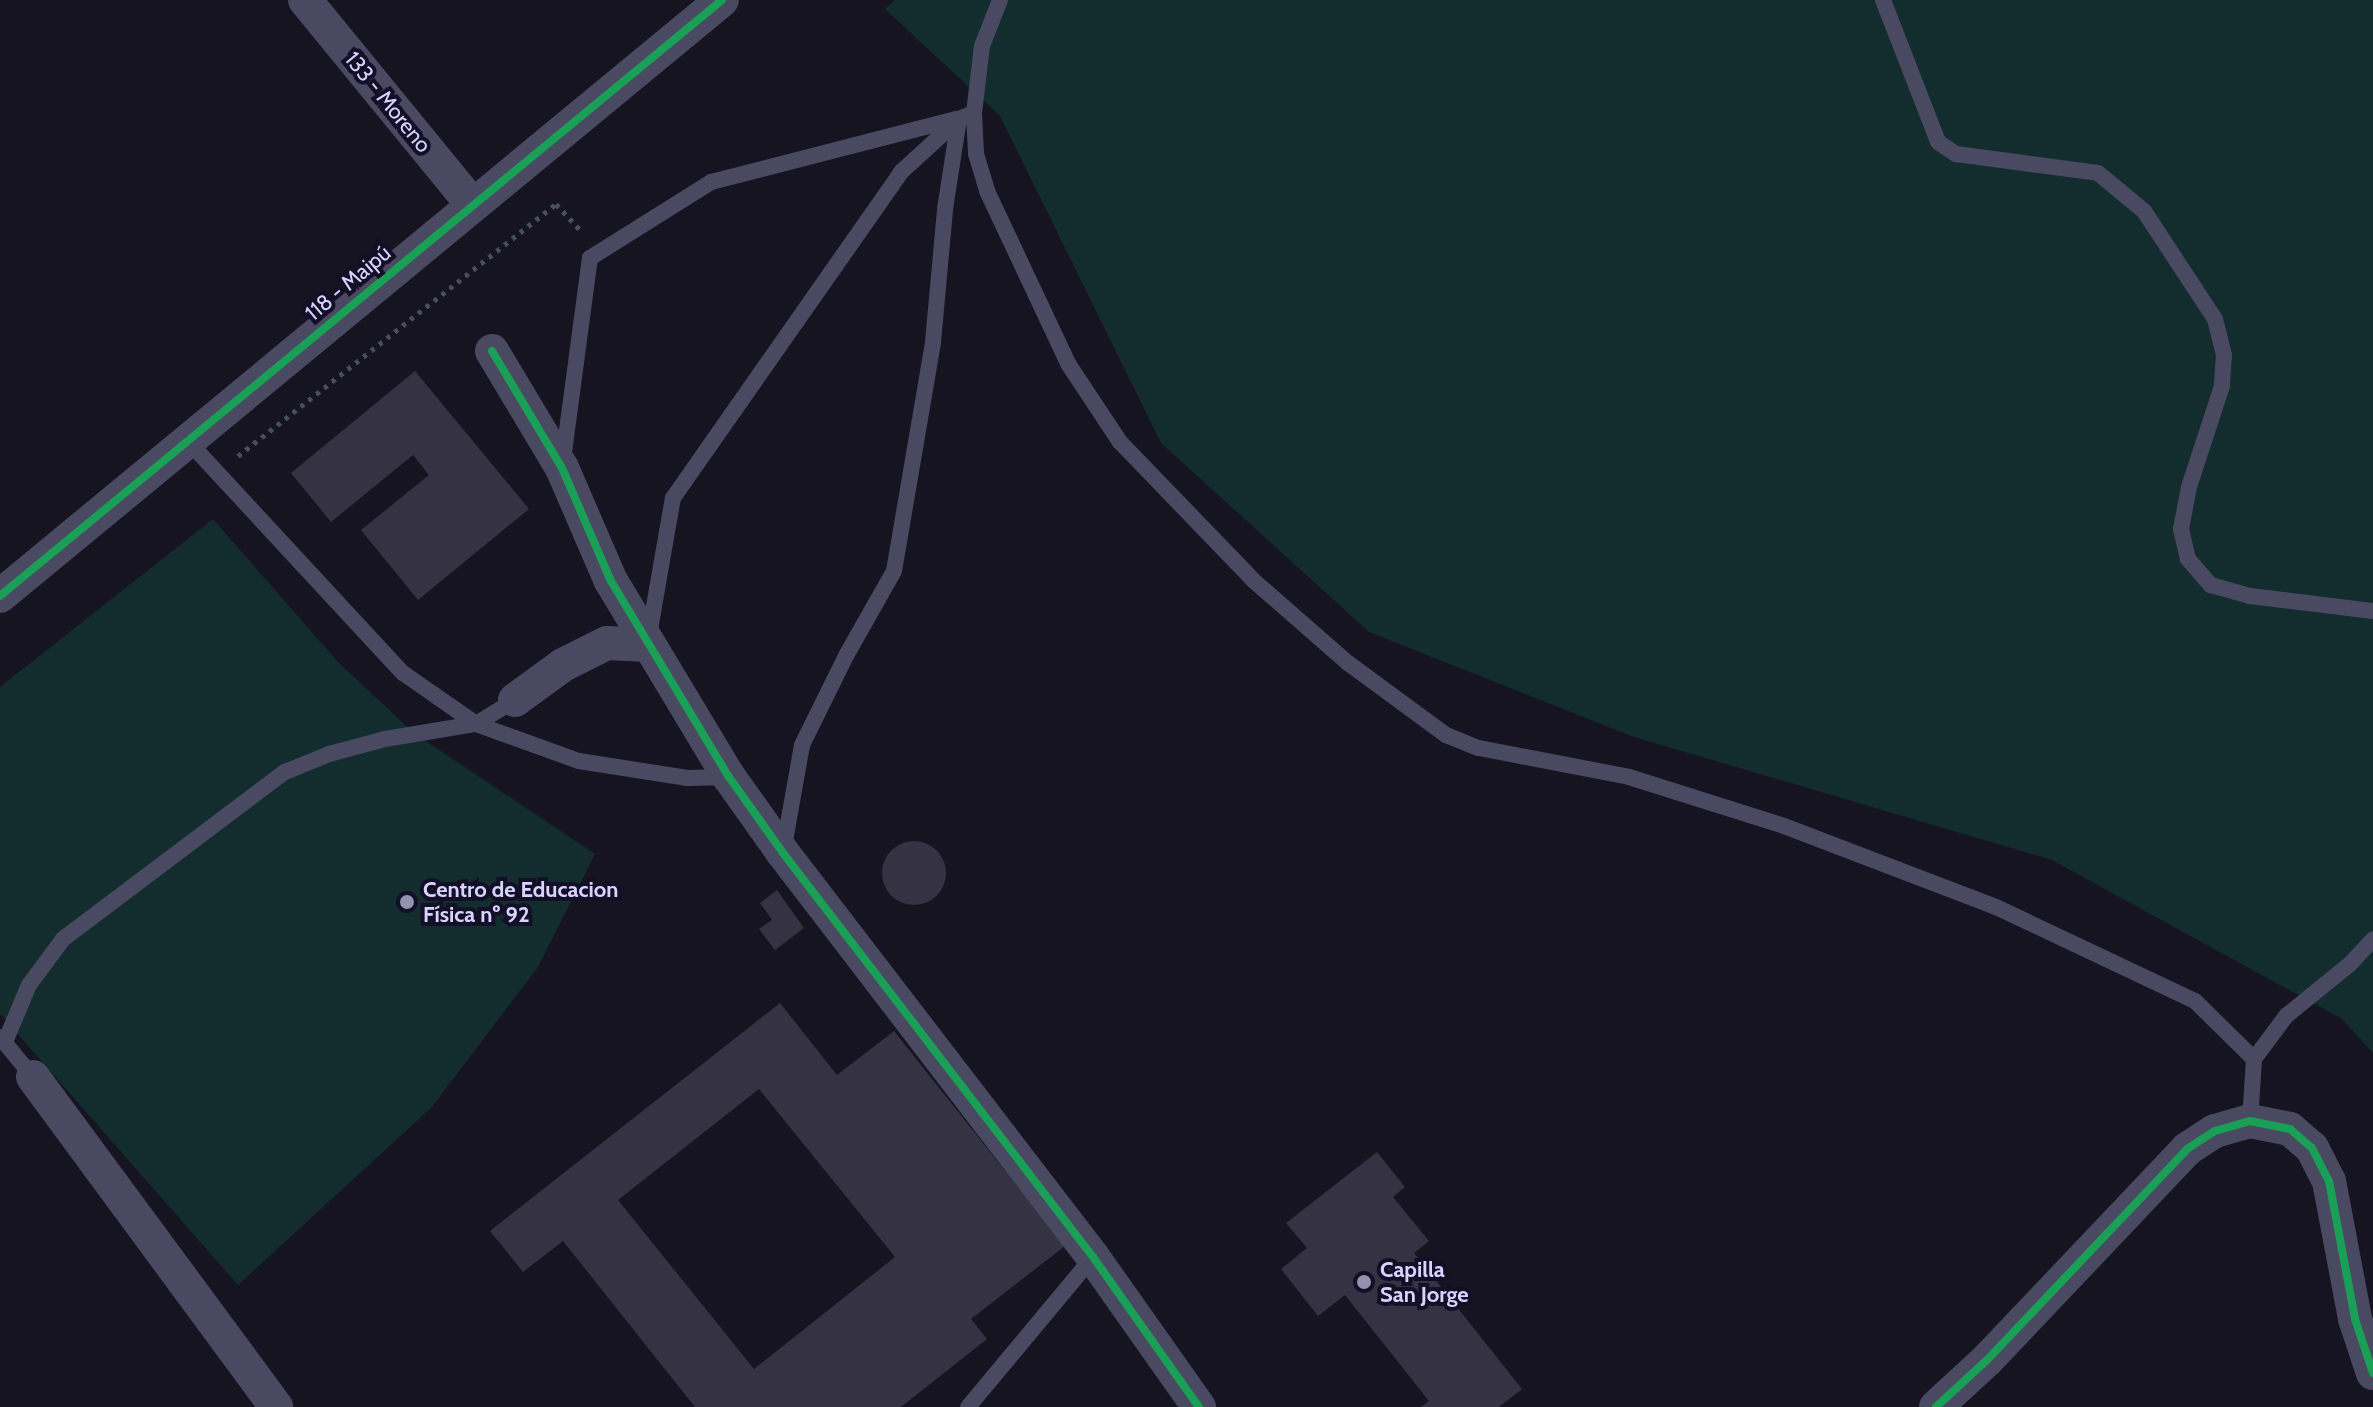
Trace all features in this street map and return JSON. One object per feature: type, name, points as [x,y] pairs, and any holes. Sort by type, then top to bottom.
[{"type":"street","name":"133 - Moreno","points":[[305,0],[471,203]]},
{"type":"street","name":"118 - Maipú","points":[[0,596],[471,203],[722,0]]},
{"type":"street","points":[[492,351],[562,468],[611,581],[729,777],[783,853],[1093,1257],[1199,1407]]},
{"type":"street","points":[[515,700],[563,665],[607,643],[648,645]]},
{"type":"street","points":[[33,1077],[276,1407]]},
{"type":"street","points":[[1936,1407],[1987,1360],[2187,1149],[2215,1131],[2250,1121],[2290,1129],[2312,1148],[2329,1181],[2355,1319],[2373,1373]]},
{"type":"lane","points":[[783,853],[802,745],[847,654],[894,571],[933,342],[945,209],[982,46],[1000,0]]},
{"type":"lane","points":[[1883,0],[1938,142],[1956,154],[2098,173],[2144,211],[2215,319],[2224,355],[2222,386],[2189,487],[2181,529],[2188,559],[2211,585],[2250,596],[2373,611]]},
{"type":"lane","points":[[562,468],[590,258],[711,182],[966,116]]},
{"type":"lane","points":[[648,645],[673,498],[901,172],[966,116]]},
{"type":"lane","points":[[966,116],[987,191],[1069,365],[1120,442],[1254,581],[1348,663],[1446,735],[1479,748],[1629,777],[1784,826],[1996,907],[2195,1001],[2254,1059]]},
{"type":"lane","points":[[187,440],[320,588],[403,673],[476,724],[579,761],[688,778],[729,777]]},
{"type":"lane","points":[[33,1077],[2,1039],[29,985],[63,939],[285,772],[329,754],[385,739],[476,724],[515,700]]},
{"type":"lane","points":[[2250,1121],[2254,1059],[2286,1016],[2350,964],[2373,939]]},
{"type":"lane","points":[[968,1407],[1093,1257]]},
{"type":"path","points":[[218,472],[556,204],[584,234]]},
{"type":"green space","points":[[895,0],[2373,0],[2373,1053],[2342,1019],[2052,860],[1634,737],[1369,632],[1161,443],[1000,116],[885,9]]},
{"type":"green space","points":[[213,519],[338,662],[414,733],[595,854],[538,967],[432,1107],[238,1285],[0,1014],[0,687]]},
{"type":"building","points":[[415,371],[529,509],[418,600],[361,530],[429,475],[413,455],[331,522],[291,473]]},
{"type":"building","points":[[908,841],[920,841],[937,850],[944,861],[944,885],[937,896],[920,905],[908,905],[896,900],[887,891],[882,879],[882,867],[887,855],[896,846]]},
{"type":"building","points":[[777,890],[804,928],[775,950],[759,929],[772,920],[760,903]]},
{"type":"building","points":[[780,1003],[837,1075],[894,1031],[1065,1246],[971,1319],[987,1339],[901,1407],[695,1407],[563,1241],[523,1272],[490,1231]],"holes":[[[759,1089],[895,1257],[754,1369],[618,1200]]]},
{"type":"building","name":"Capilla San Jorge","points":[[1377,1152],[1405,1187],[1393,1197],[1429,1241],[1414,1253],[1522,1389],[1499,1407],[1421,1407],[1429,1401],[1345,1295],[1318,1316],[1281,1269],[1307,1248],[1286,1223]]},
{"type":"cycle path","points":[[0,596],[722,0]]},
{"type":"cycle path","points":[[492,351],[562,468],[611,581],[729,777],[783,853],[1093,1257],[1199,1407]]},
{"type":"cycle path","points":[[1936,1407],[1987,1360],[2187,1149],[2215,1131],[2250,1121],[2290,1129],[2312,1148],[2329,1181],[2355,1319],[2373,1373]]},
{"type":"place","name":"Centro de Educacion Física nº 92","points":[[407,902]]},
{"type":"place","name":"Capilla San Jorge","points":[[1364,1282]]}]
